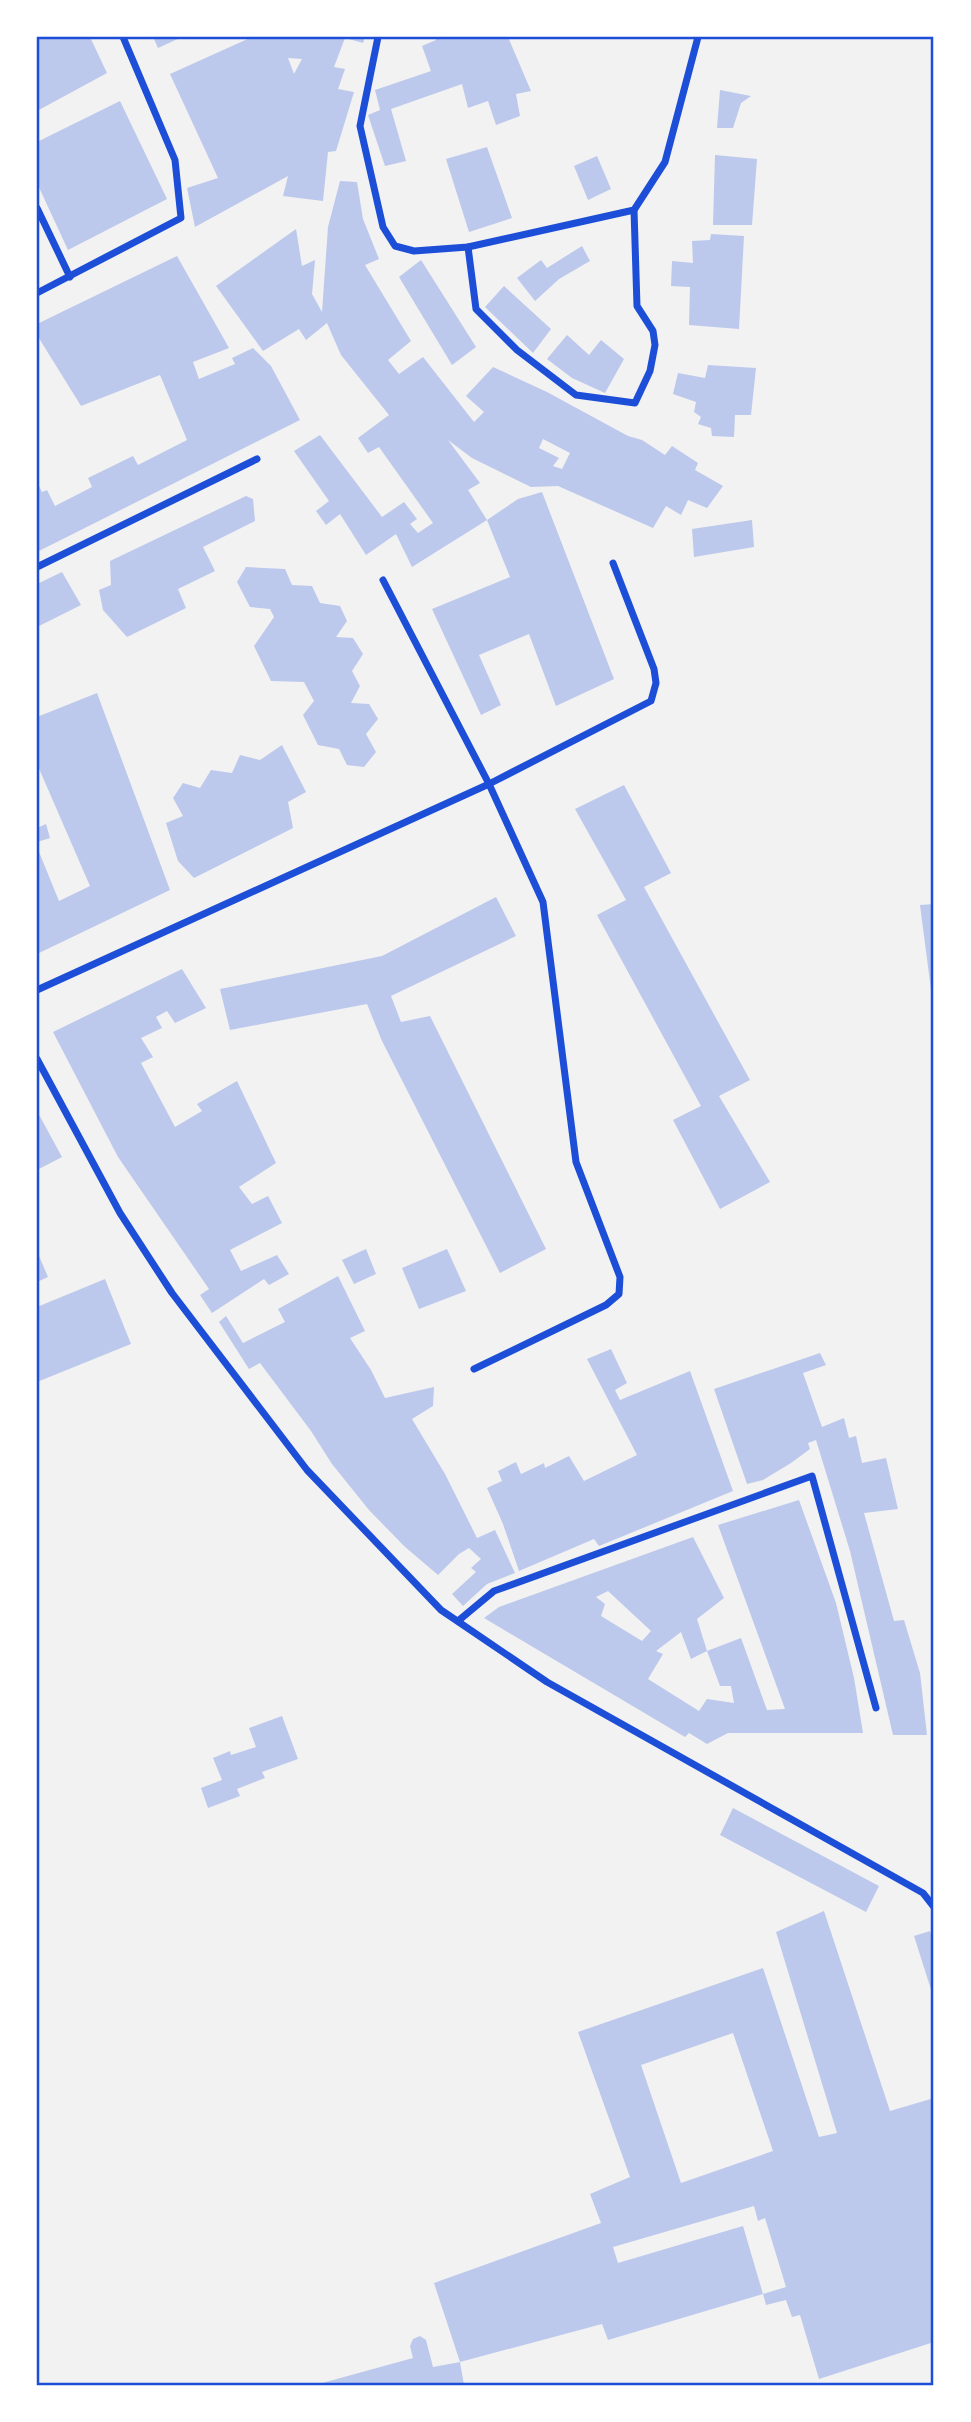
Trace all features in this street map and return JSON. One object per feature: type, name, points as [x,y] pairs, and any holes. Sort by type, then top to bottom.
[{"type":"street","points":[[37,293],[181,218],[175,160],[123,37]]},
{"type":"street","points":[[378,37],[360,126],[383,227],[395,246],[414,251],[468,247],[634,210]]},
{"type":"street","points":[[468,247],[476,309],[517,351],[576,395],[635,403],[650,371],[655,345],[653,331],[638,306],[634,210],[665,162],[698,37]]},
{"type":"street","points":[[37,208],[70,276]]},
{"type":"street","points":[[37,567],[257,459]]},
{"type":"street","points":[[37,990],[489,784],[651,701],[656,683],[654,669],[613,563]]},
{"type":"street","points":[[383,580],[489,784],[543,902],[576,1162],[620,1277],[619,1294],[606,1305],[474,1369]]},
{"type":"street","points":[[37,1059],[120,1213],[172,1293],[307,1470],[441,1609],[547,1682],[923,1894],[934,1907]]},
{"type":"street","points":[[458,1621],[494,1591],[812,1476],[876,1708]]},
{"type":"building","points":[[37,37],[90,37],[107,73],[37,111]]},
{"type":"building","points":[[153,37],[182,37],[158,48]]},
{"type":"building","points":[[252,37],[365,37],[363,43],[345,38],[334,67],[345,69],[338,89],[354,92],[336,151],[328,152],[323,201],[283,196],[288,176],[195,227],[187,188],[218,178],[170,74]],"holes":[[[288,58],[302,59],[294,74]]]},
{"type":"building","points":[[435,37],[508,37],[531,91],[516,94],[520,116],[496,125],[488,101],[468,108],[462,84],[391,109],[406,161],[385,166],[368,115],[380,110],[375,90],[431,71],[422,46],[436,40]]},
{"type":"building","points":[[720,90],[751,96],[741,103],[733,128],[717,128]]},
{"type":"building","points":[[120,101],[167,199],[68,250],[37,183],[37,142]]},
{"type":"building","points":[[487,147],[512,218],[469,232],[446,159]]},
{"type":"building","points":[[715,155],[757,159],[752,225],[713,225]]},
{"type":"building","points":[[597,156],[611,189],[588,200],[574,166]]},
{"type":"building","points":[[340,181],[357,182],[363,219],[379,259],[365,265],[411,341],[388,360],[399,374],[423,357],[474,422],[484,412],[466,396],[493,367],[547,392],[628,436],[642,440],[665,455],[672,446],[698,463],[695,470],[723,486],[707,508],[688,500],[681,515],[666,506],[653,528],[558,486],[531,487],[472,458],[448,440],[480,483],[468,490],[487,520],[412,567],[396,534],[366,555],[340,514],[326,525],[316,511],[329,501],[294,451],[320,435],[382,517],[404,502],[417,519],[410,524],[418,533],[433,523],[379,447],[368,453],[358,438],[389,415],[341,355],[327,323],[306,340],[299,329],[263,351],[216,286],[296,229],[302,266],[315,260],[312,294],[322,312],[328,227]],"holes":[[[543,439],[570,453],[562,469],[553,466],[559,458],[539,448]]]},
{"type":"building","points":[[711,234],[744,236],[739,329],[689,325],[690,287],[671,286],[672,261],[693,263],[692,241],[710,240]]},
{"type":"building","points":[[582,246],[590,261],[559,279],[535,301],[517,278],[541,260],[547,268]]},
{"type":"building","points":[[177,256],[229,348],[193,362],[199,379],[235,364],[232,358],[253,348],[271,366],[300,420],[37,552],[37,482],[42,492],[47,490],[55,506],[92,487],[88,478],[133,456],[138,465],[187,440],[160,375],[81,406],[37,335],[37,324]]},
{"type":"building","points":[[421,260],[476,347],[452,365],[399,277]]},
{"type":"building","points":[[504,286],[551,329],[533,353],[485,307]]},
{"type":"building","points":[[567,335],[589,355],[601,340],[624,359],[605,393],[572,378],[547,359]]},
{"type":"building","points":[[708,365],[756,368],[751,415],[735,415],[734,437],[712,436],[711,428],[698,424],[701,417],[694,412],[696,402],[673,394],[678,373],[705,378]]},
{"type":"building","points":[[542,492],[614,679],[556,706],[529,634],[479,655],[501,705],[481,715],[432,609],[510,577],[487,520],[518,499]]},
{"type":"building","points":[[246,496],[253,499],[255,521],[203,547],[215,571],[178,589],[186,608],[127,637],[103,610],[99,590],[111,585],[110,561]]},
{"type":"building","points":[[752,520],[754,547],[694,557],[692,529]]},
{"type":"building","points":[[246,567],[285,569],[292,585],[312,586],[320,603],[340,606],[347,621],[336,637],[353,638],[363,654],[352,671],[360,686],[351,703],[369,704],[378,719],[366,734],[376,752],[364,767],[347,765],[339,749],[318,745],[303,715],[314,701],[304,682],[271,681],[254,646],[274,617],[270,609],[250,607],[237,582]]},
{"type":"building","points":[[62,572],[81,605],[37,627],[37,584]]},
{"type":"building","points":[[97,693],[170,890],[37,954],[37,847],[59,901],[90,886],[37,764],[37,717]]},
{"type":"building","points":[[282,745],[306,792],[288,802],[293,828],[194,878],[178,861],[166,823],[183,816],[173,798],[183,783],[200,788],[211,770],[232,773],[240,755],[260,760]]},
{"type":"building","points":[[624,785],[671,873],[644,887],[750,1080],[719,1096],[770,1182],[720,1209],[673,1120],[701,1106],[597,915],[626,900],[575,809]]},
{"type":"building","points":[[46,824],[50,838],[37,842],[37,828]]},
{"type":"building","points":[[496,897],[516,936],[391,996],[401,1022],[430,1016],[546,1249],[500,1273],[382,1041],[367,1004],[230,1030],[220,989],[382,956]]},
{"type":"building","points":[[934,904],[934,1005],[933,1005],[920,905]]},
{"type":"building","points":[[182,969],[206,1008],[175,1023],[167,1011],[156,1017],[162,1028],[141,1038],[153,1057],[141,1063],[175,1127],[202,1111],[197,1104],[237,1081],[276,1163],[239,1187],[252,1204],[268,1196],[282,1223],[230,1250],[241,1271],[277,1255],[289,1274],[269,1285],[264,1279],[212,1313],[200,1295],[209,1289],[118,1157],[53,1032]]},
{"type":"building","points":[[37,1111],[62,1157],[37,1170]]},
{"type":"building","points":[[366,1249],[376,1274],[354,1284],[342,1260]]},
{"type":"building","points":[[447,1249],[466,1291],[419,1309],[402,1268]]},
{"type":"building","points":[[37,1251],[48,1277],[37,1282]]},
{"type":"building","points":[[338,1276],[365,1331],[350,1338],[385,1398],[434,1387],[433,1406],[412,1419],[445,1474],[477,1538],[495,1530],[515,1573],[487,1584],[463,1606],[452,1594],[476,1572],[471,1568],[481,1559],[469,1548],[438,1575],[404,1546],[369,1510],[332,1464],[260,1363],[249,1369],[219,1322],[226,1316],[243,1343],[285,1322],[278,1309]]},
{"type":"building","points":[[105,1279],[131,1344],[37,1382],[37,1307]]},
{"type":"building","points":[[611,1349],[627,1383],[615,1390],[620,1400],[690,1371],[733,1491],[599,1546],[594,1539],[519,1571],[487,1488],[502,1481],[498,1471],[516,1462],[521,1474],[544,1463],[545,1468],[569,1456],[584,1481],[637,1455],[587,1359]]},
{"type":"building","points":[[820,1353],[826,1365],[803,1373],[822,1427],[844,1418],[849,1438],[856,1436],[862,1463],[886,1458],[898,1509],[864,1513],[894,1621],[904,1620],[920,1673],[927,1735],[893,1735],[850,1551],[816,1440],[808,1443],[810,1449],[791,1463],[763,1480],[747,1484],[714,1389]]},
{"type":"building","points":[[799,1500],[836,1603],[854,1678],[863,1733],[728,1733],[707,1744],[689,1733],[685,1737],[484,1618],[499,1607],[693,1537],[724,1598],[697,1619],[707,1651],[741,1638],[767,1710],[785,1709],[718,1525]],"holes":[[[608,1591],[651,1631],[642,1641],[601,1616],[605,1604],[596,1597]],[[681,1632],[691,1659],[707,1651],[720,1686],[731,1686],[734,1703],[707,1699],[699,1711],[648,1679],[663,1654],[656,1651]]]},
{"type":"building","points":[[282,1716],[298,1759],[262,1772],[265,1778],[237,1789],[240,1796],[208,1808],[201,1788],[222,1780],[213,1758],[230,1751],[231,1755],[256,1747],[249,1728]]},
{"type":"building","points":[[733,1808],[879,1886],[866,1912],[720,1835]]},
{"type":"building","points":[[824,1911],[890,2111],[934,2098],[934,2342],[819,2379],[800,2315],[792,2317],[786,2300],[766,2305],[763,2294],[608,2340],[602,2324],[460,2362],[434,2283],[601,2223],[590,2194],[630,2177],[578,2032],[763,1968],[819,2137],[837,2133],[776,1932]],"holes":[[[733,2033],[773,2151],[681,2183],[641,2065]],[[754,2206],[758,2221],[765,2218],[786,2287],[763,2294],[743,2226],[618,2263],[613,2247]]]},
{"type":"building","points":[[930,1931],[934,1944],[934,1999],[914,1936]]},
{"type":"building","points":[[420,2336],[426,2340],[433,2367],[460,2362],[464,2385],[315,2385],[413,2358],[410,2346],[413,2339]]}]
